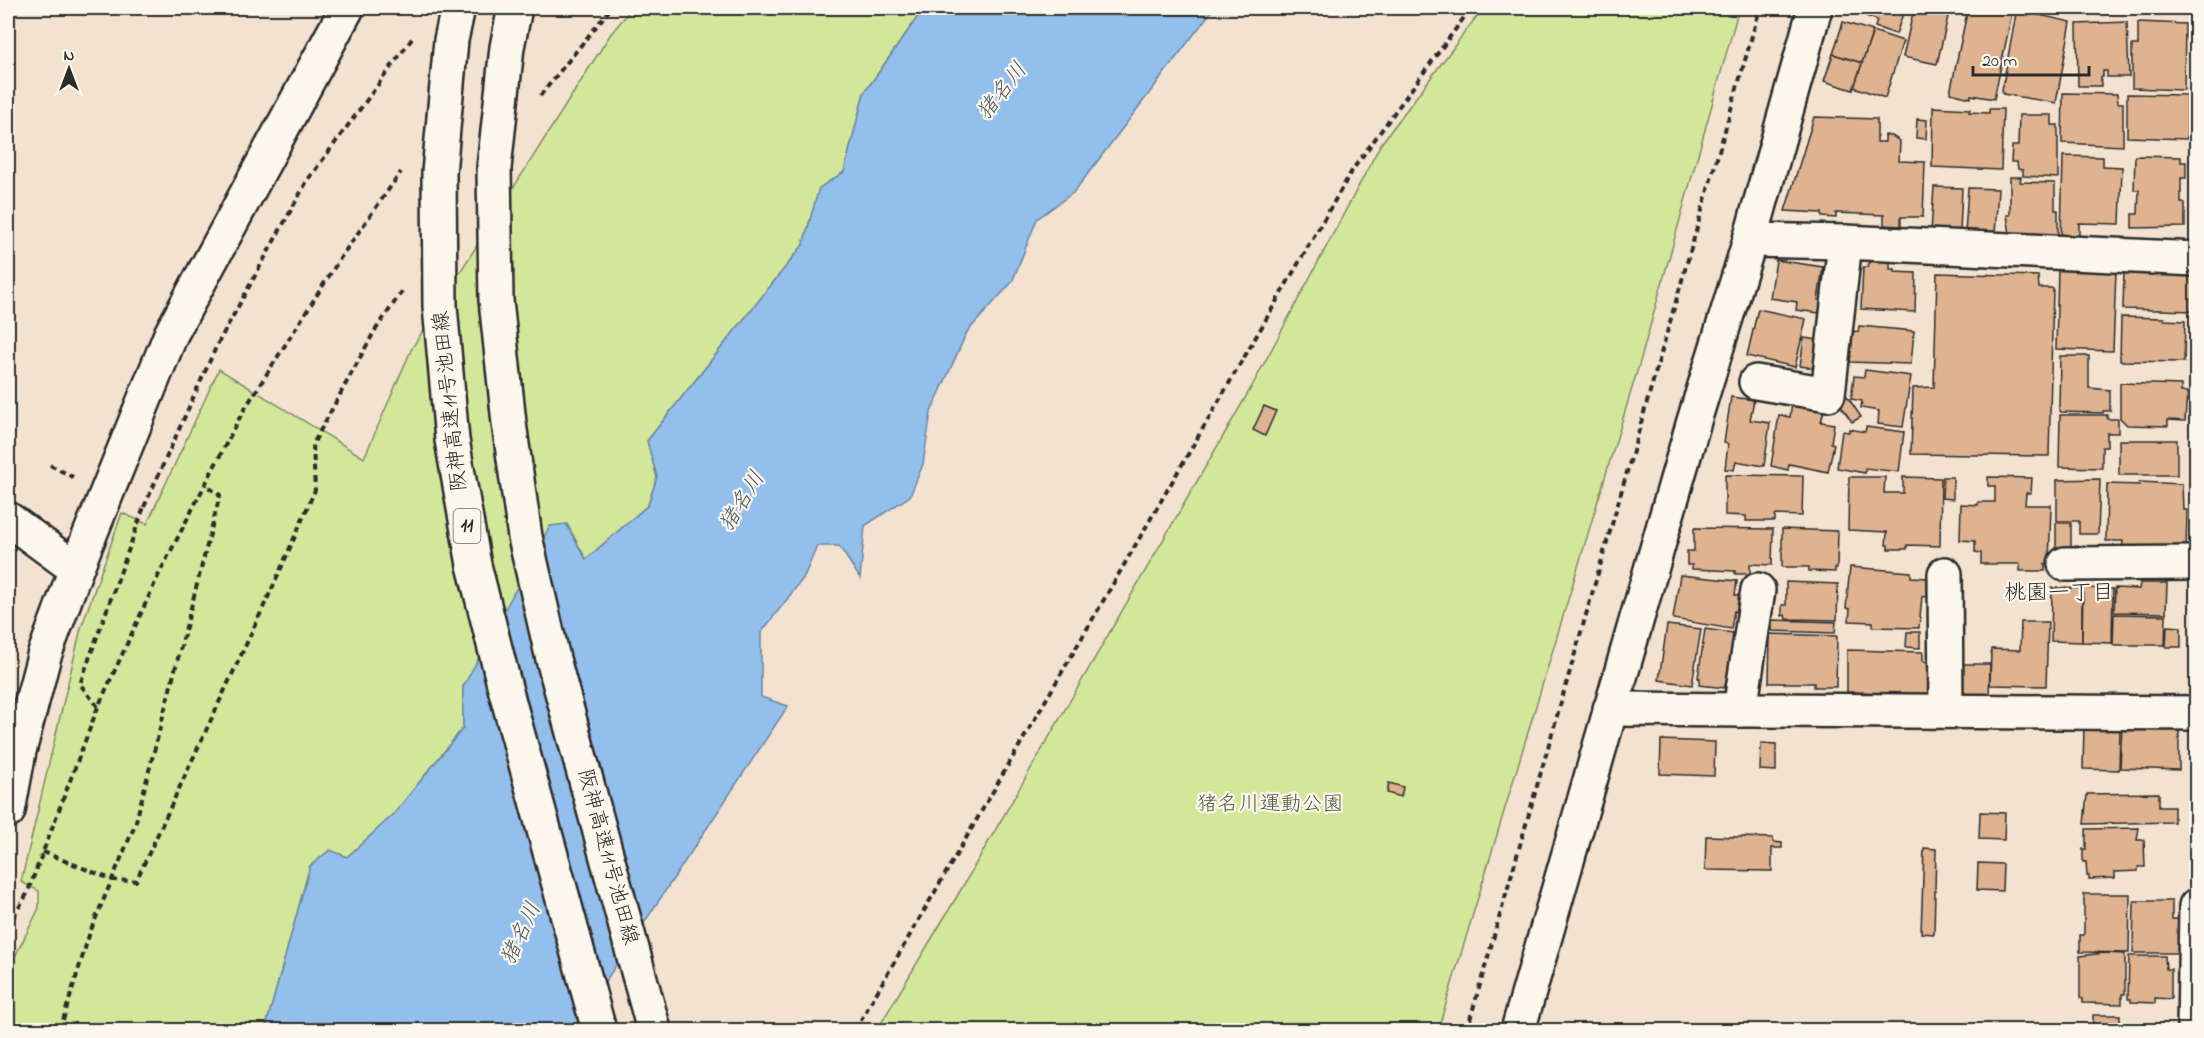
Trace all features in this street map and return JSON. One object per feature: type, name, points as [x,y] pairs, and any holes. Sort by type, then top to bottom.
[{"type":"main road","points":[[8,811],[19,751],[44,656],[76,569],[171,334],[347,8]]},
{"type":"main road","name":"阪神高速11号池田線","points":[[458,8],[451,40],[439,173],[440,306],[452,440],[480,587],[599,1030]]},
{"type":"main road","name":"阪神高速11号池田線","points":[[515,8],[507,47],[494,168],[496,300],[508,423],[525,537],[553,659],[654,1030]]},
{"type":"main road","points":[[1518,1030],[1691,432],[1750,240],[1815,8]]},
{"type":"main road","points":[[1750,240],[1845,242],[2196,259]]},
{"type":"main road","points":[[1756,382],[1828,394],[1845,242]]},
{"type":"main road","points":[[8,519],[76,569]]},
{"type":"main road","points":[[2065,564],[2196,563]]},
{"type":"main road","points":[[1945,574],[1946,711]]},
{"type":"main road","points":[[1740,710],[1758,590]]},
{"type":"main road","points":[[1610,709],[2196,713]]},
{"type":"main road","points":[[2194,1030],[2196,906]]},
{"type":"path","points":[[533,104],[611,8]]},
{"type":"path","points":[[855,1030],[1353,169],[1471,8]]},
{"type":"path","points":[[1467,1030],[1760,8]]},
{"type":"path","points":[[98,707],[80,684],[144,507],[217,345],[307,181],[420,28]]},
{"type":"path","points":[[8,926],[27,894],[98,707],[160,572],[242,413],[341,257],[402,171]]},
{"type":"path","points":[[43,852],[113,880],[136,881],[315,490],[313,444],[374,332],[407,284]]},
{"type":"path","points":[[50,465],[80,481]]},
{"type":"path","points":[[60,1030],[90,932],[135,825],[220,495],[205,485]]},
{"type":"path","points":[[136,503],[144,507]]},
{"type":"green space","points":[[632,8],[924,8],[864,93],[844,172],[819,189],[803,245],[647,441],[657,477],[648,505],[586,559],[567,524],[463,687],[463,728],[393,815],[347,857],[330,850],[310,866],[265,1030],[8,1030],[8,971],[39,908],[39,891],[21,882],[81,628],[122,513],[147,524],[219,369],[364,458],[412,348],[610,35]]},
{"type":"green space","name":"猪名川運動公園","points":[[1483,8],[1739,8],[1642,355],[1438,1030],[877,1030],[956,898],[1251,388],[1381,144]]},
{"type":"water","name":"猪名川","points":[[924,8],[1214,8],[1074,192],[1037,219],[1012,282],[967,332],[931,412],[923,464],[910,496],[865,526],[860,578],[839,546],[817,546],[804,577],[761,633],[761,697],[788,706],[573,1030],[265,1030],[310,866],[330,850],[347,857],[393,815],[463,728],[463,687],[550,526],[566,524],[586,559],[648,505],[657,477],[647,441],[803,245],[819,188],[844,172],[864,93]]},
{"type":"building","points":[[1853,8],[1900,8],[1904,11],[1896,34],[1875,27],[1877,20],[1852,11]]},
{"type":"building","points":[[1914,8],[1950,8],[1937,64],[1903,57]]},
{"type":"building","points":[[1968,8],[2012,13],[1994,99],[1971,95],[1971,98],[1950,93]]},
{"type":"building","points":[[2017,8],[2030,8],[2030,13],[2071,22],[2056,103],[2003,94]]},
{"type":"building","points":[[1843,22],[1873,31],[1862,63],[1833,54]]},
{"type":"building","points":[[2127,22],[2129,77],[2107,77],[2107,71],[2103,71],[2101,86],[2078,86],[2077,24]]},
{"type":"building","points":[[2138,22],[2185,24],[2184,90],[2132,88],[2132,45],[2138,45]]},
{"type":"building","points":[[1873,31],[1903,41],[1885,98],[1854,87]]},
{"type":"building","points":[[1833,54],[1862,63],[1853,90],[1824,81]]},
{"type":"building","points":[[2063,93],[2117,94],[2118,103],[2123,103],[2123,146],[2062,143]]},
{"type":"building","points":[[2127,94],[2187,95],[2187,139],[2127,137]]},
{"type":"building","points":[[1933,107],[1970,109],[1969,112],[1989,113],[1989,109],[2003,109],[2001,170],[1932,167]]},
{"type":"building","points":[[2019,115],[2052,115],[2052,125],[2058,125],[2058,178],[2023,176],[2023,170],[2018,169],[2017,162],[2011,162],[2012,146],[2018,146]]},
{"type":"building","points":[[1814,117],[1877,119],[1877,142],[1885,142],[1885,135],[1892,136],[1900,141],[1899,161],[1925,162],[1923,217],[1901,217],[1901,226],[1884,225],[1884,215],[1836,213],[1836,218],[1822,217],[1822,213],[1785,211]]},
{"type":"building","points":[[1917,119],[1927,120],[1926,139],[1916,138]]},
{"type":"building","points":[[2063,156],[2103,157],[2103,166],[2122,167],[2120,224],[2079,223],[2079,238],[2061,237]]},
{"type":"building","points":[[2135,156],[2181,157],[2181,162],[2186,162],[2186,178],[2181,178],[2181,203],[2185,203],[2185,227],[2132,228],[2132,214],[2138,214],[2139,190],[2134,190]]},
{"type":"building","points":[[2010,177],[2021,177],[2020,182],[2055,183],[2058,235],[2010,234],[2007,215],[2010,215]]},
{"type":"building","points":[[1934,187],[1962,188],[1960,232],[1931,232]]},
{"type":"building","points":[[1968,188],[1998,189],[1995,234],[1965,233]]},
{"type":"building","points":[[1776,260],[1823,267],[1818,300],[1821,301],[1819,313],[1796,310],[1797,302],[1770,298]]},
{"type":"building","points":[[1874,260],[1890,261],[1890,269],[1895,269],[1895,272],[1916,273],[1915,312],[1861,309],[1863,267],[1868,267],[1868,264]]},
{"type":"building","points":[[2058,268],[2116,270],[2113,351],[2056,349]]},
{"type":"building","points":[[2124,271],[2196,273],[2194,311],[2123,309]]},
{"type":"building","points":[[1937,273],[2038,276],[2039,288],[2053,288],[2049,456],[1911,454],[1913,388],[1934,387]]},
{"type":"building","points":[[1758,309],[1806,319],[1795,367],[1747,356]]},
{"type":"building","points":[[2121,317],[2185,321],[2184,362],[2120,361]]},
{"type":"building","points":[[1859,326],[1914,331],[1911,364],[1850,362],[1853,331],[1858,332]]},
{"type":"building","points":[[1804,338],[1818,340],[1814,368],[1800,366]]},
{"type":"building","points":[[2060,356],[2089,356],[2089,388],[2110,390],[2110,411],[2103,411],[2103,413],[2061,412],[2059,409]]},
{"type":"building","points":[[1865,370],[1911,376],[1903,427],[1878,424],[1879,411],[1861,408],[1862,401],[1851,399],[1854,376],[1864,377]]},
{"type":"building","points":[[2120,383],[2181,385],[2181,392],[2187,392],[2185,421],[2168,420],[2168,426],[2127,425],[2120,418]]},
{"type":"building","points":[[1843,390],[1861,417],[1852,422],[1841,406]]},
{"type":"building","points":[[1731,397],[1754,400],[1750,420],[1770,423],[1764,466],[1736,461],[1734,470],[1725,469],[1728,444],[1724,443]]},
{"type":"building","points":[[1792,404],[1824,410],[1821,422],[1834,424],[1831,443],[1834,444],[1828,472],[1789,464],[1788,470],[1771,466],[1779,415],[1790,417]]},
{"type":"building","points":[[1264,406],[1276,411],[1265,436],[1253,430]]},
{"type":"building","points":[[2060,415],[2107,415],[2107,419],[2118,419],[2118,433],[2107,433],[2107,447],[2102,447],[2102,468],[2059,467]]},
{"type":"building","points":[[1866,427],[1904,432],[1899,472],[1865,468],[1865,473],[1837,468],[1842,431],[1849,432],[1849,429],[1865,432]]},
{"type":"building","points":[[2119,440],[2177,440],[2177,475],[2119,475]]},
{"type":"building","points":[[1725,475],[1803,476],[1802,516],[1775,515],[1775,521],[1746,521],[1746,516],[1725,515]]},
{"type":"building","points":[[1849,477],[1885,477],[1884,493],[1903,493],[1903,477],[1941,478],[1940,546],[1907,545],[1907,549],[1888,549],[1887,532],[1848,530]]},
{"type":"building","points":[[1943,477],[1953,477],[1953,499],[1942,498]]},
{"type":"building","points":[[1988,477],[2032,478],[2031,493],[2026,493],[2025,505],[2051,505],[2049,564],[2045,564],[2045,571],[2020,571],[2020,564],[1981,564],[1981,553],[1975,552],[1975,541],[1960,540],[1961,504],[1978,505],[1978,502],[1995,502],[1995,486],[1988,486]]},
{"type":"building","points":[[2100,479],[2098,534],[2079,534],[2079,521],[2057,521],[2057,480]]},
{"type":"building","points":[[2139,482],[2182,484],[2183,510],[2187,510],[2186,550],[2122,549],[2123,541],[2106,541],[2107,484],[2140,485]]},
{"type":"building","points":[[2056,523],[2071,523],[2071,549],[2056,549]]},
{"type":"building","points":[[1694,528],[1773,529],[1772,565],[1750,564],[1750,574],[1692,569],[1692,565],[1687,565],[1687,551],[1694,551]]},
{"type":"building","points":[[1782,529],[1838,531],[1835,572],[1809,571],[1809,567],[1782,567]]},
{"type":"building","points":[[1850,567],[1911,572],[1911,577],[1928,578],[1927,597],[1922,596],[1919,628],[1873,627],[1873,622],[1849,621],[1850,609],[1846,608]]},
{"type":"building","points":[[1680,575],[1737,581],[1735,595],[1744,595],[1741,612],[1734,611],[1731,629],[1673,619]]},
{"type":"building","points":[[1786,582],[1838,584],[1837,620],[1786,619],[1785,615],[1782,616],[1782,605],[1786,605]]},
{"type":"building","points":[[2140,583],[2167,583],[2166,613],[2114,612],[2115,588],[2139,589]]},
{"type":"building","points":[[2052,588],[2082,588],[2082,642],[2051,641]]},
{"type":"building","points":[[2083,588],[2113,589],[2112,643],[2082,642]]},
{"type":"building","points":[[2114,614],[2166,615],[2165,645],[2113,645]]},
{"type":"building","points":[[1772,620],[1836,622],[1835,633],[1772,631]]},
{"type":"building","points":[[2021,622],[2048,622],[2046,686],[1990,685],[1991,649],[2020,650]]},
{"type":"building","points":[[1667,625],[1701,629],[1692,685],[1659,680]]},
{"type":"building","points":[[2167,626],[2181,627],[2181,647],[2166,647]]},
{"type":"building","points":[[1705,629],[1739,634],[1731,681],[1726,680],[1725,688],[1699,685]]},
{"type":"building","points":[[1907,632],[1920,632],[1920,648],[1906,647]]},
{"type":"building","points":[[1770,634],[1837,636],[1836,687],[1814,687],[1814,683],[1769,683]]},
{"type":"building","points":[[1847,650],[1923,652],[1923,661],[1929,662],[1928,694],[1847,692]]},
{"type":"building","points":[[1956,664],[1990,664],[1989,699],[1955,698]]},
{"type":"building","points":[[2122,725],[2179,726],[2179,770],[2120,768]]},
{"type":"building","points":[[2084,726],[2120,726],[2119,770],[2083,769]]},
{"type":"building","points":[[1661,740],[1715,742],[1714,776],[1660,774]]},
{"type":"building","points":[[1761,743],[1776,744],[1776,771],[1760,770]]},
{"type":"building","points":[[1389,783],[1403,787],[1401,797],[1387,793]]},
{"type":"building","points":[[2159,793],[2159,807],[2174,807],[2174,822],[2084,824],[2087,794]]},
{"type":"building","points":[[1980,812],[2005,813],[2004,840],[1979,839]]},
{"type":"building","points":[[2139,828],[2137,840],[2144,840],[2145,867],[2138,867],[2138,871],[2115,872],[2115,878],[2089,879],[2086,862],[2083,862],[2083,849],[2086,849],[2086,829]]},
{"type":"building","points":[[1706,836],[1773,838],[1773,842],[1782,843],[1782,848],[1772,848],[1772,871],[1705,870]]},
{"type":"building","points":[[1924,848],[1936,849],[1934,934],[1921,933]]},
{"type":"building","points":[[1978,863],[2003,864],[2002,891],[1977,890]]},
{"type":"building","points":[[2084,894],[2130,894],[2129,953],[2080,952],[2080,935],[2084,935]]},
{"type":"building","points":[[2134,901],[2172,901],[2172,919],[2181,919],[2181,953],[2133,953]]},
{"type":"building","points":[[2104,953],[2125,954],[2125,994],[2122,994],[2122,1004],[2083,1003],[2083,999],[2080,998],[2080,956]]},
{"type":"building","points":[[2129,956],[2165,956],[2166,969],[2171,969],[2171,999],[2155,998],[2155,1003],[2131,1002],[2131,999],[2128,999]]},
{"type":"building","points":[[2093,1015],[2120,1015],[2120,1027],[2150,1027],[2150,1030],[2079,1030],[2079,1027],[2093,1027]]},
{"type":"district","name":"桃園一丁目","points":[[2059,594]]}]
